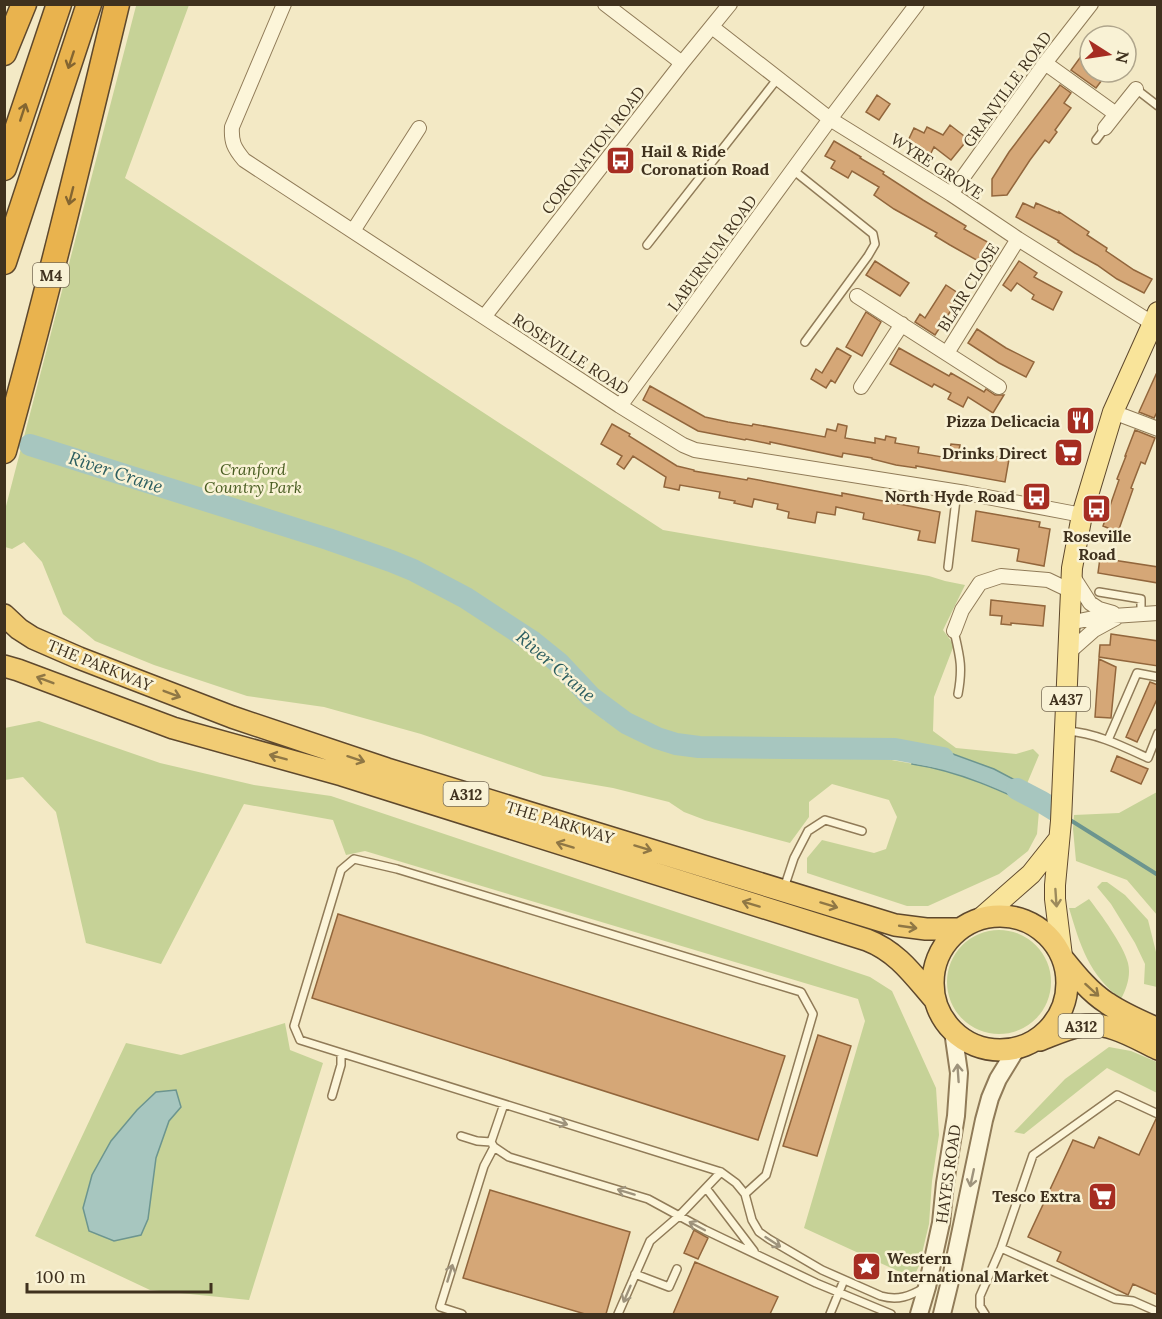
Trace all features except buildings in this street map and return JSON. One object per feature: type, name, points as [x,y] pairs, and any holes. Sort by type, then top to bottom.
[{"type":"highway","points":[[4,53],[24,4]]},
{"type":"highway","points":[[4,168],[58,4]]},
{"type":"highway","points":[[4,262],[89,4]]},
{"type":"highway","name":"M4","points":[[4,451],[74,185],[117,4]]},
{"type":"highway","name":"THE PARKWAY","points":[[4,615],[33,638],[79,658],[232,717],[387,769],[895,925],[926,929],[959,929]]},
{"type":"highway","name":"THE PARKWAY","points":[[4,666],[173,729],[342,776],[867,940],[891,952],[935,1000]]},
{"type":"highway","points":[[1006,915],[1029,921],[1043,930],[1054,942],[1063,958],[1067,976],[1066,996],[1059,1015],[1047,1031],[1027,1045],[1000,1050],[983,1048],[967,1042],[953,1031],[942,1017],[935,1000],[932,981],[936,961],[945,943],[959,929],[982,917],[1006,915]]},
{"type":"highway","name":"A312","points":[[1063,958],[1090,989],[1107,1003],[1158,1029]]},
{"type":"highway","name":"A312","points":[[1027,1045],[1067,1030],[1097,1025],[1113,1028],[1158,1049]]},
{"type":"main road","name":"A437","points":[[1063,958],[1055,898],[1071,582],[1082,515],[1113,412],[1155,318]]},
{"type":"main road","points":[[982,917],[1031,874],[1060,822]]},
{"type":"street","name":"ROSEVILLE ROAD","points":[[284,4],[232,127],[231,138],[236,150],[244,160],[620,406],[695,450],[957,491],[1082,515]]},
{"type":"street","points":[[605,4],[681,63]]},
{"type":"street","name":"CORONATION ROAD","points":[[484,317],[681,63],[730,4]]},
{"type":"street","name":"LABURNUM ROAD","points":[[620,406],[917,4]]},
{"type":"street","name":"GRANVILLE ROAD","points":[[951,194],[1045,63],[1091,4]]},
{"type":"street","name":"WYRE GROVE","points":[[712,27],[831,119],[1018,239],[1155,318]]},
{"type":"street","points":[[1045,63],[1116,114]]},
{"type":"street","points":[[1105,128],[1136,89]]},
{"type":"street","points":[[353,231],[419,128]]},
{"type":"street","name":"BLAIR CLOSE","points":[[946,353],[1018,239]]},
{"type":"street","name":"BLAIR CLOSE","points":[[857,296],[999,387]]},
{"type":"street","points":[[861,387],[902,324]]},
{"type":"street","points":[[1113,412],[1158,429]]},
{"type":"street","points":[[954,631],[962,610],[980,583],[1001,576],[1071,582],[1090,603],[1099,609],[1121,616]]},
{"type":"street","points":[[1069,622],[1098,617],[1158,614]]},
{"type":"street","points":[[1068,653],[1094,630],[1121,616]]},
{"type":"street","name":"HAYES ROAD","points":[[919,1314],[941,1222],[956,1116],[959,1073],[953,1031]]},
{"type":"street","name":"HAYES ROAD","points":[[942,1314],[990,1098],[998,1079],[1027,1045]]},
{"type":"lane","points":[[646,245],[778,78]]},
{"type":"lane","points":[[1136,89],[1158,106]]},
{"type":"lane","points":[[1096,140],[1105,128]]},
{"type":"lane","points":[[793,170],[873,234],[875,244],[805,342]]},
{"type":"lane","points":[[948,567],[957,491]]},
{"type":"lane","points":[[1099,592],[1141,599],[1141,614]]},
{"type":"lane","points":[[954,631],[961,663],[958,694]]},
{"type":"lane","points":[[1108,740],[1137,673],[1158,677]]},
{"type":"lane","points":[[1065,731],[1082,732],[1108,740],[1148,758],[1158,733]]},
{"type":"lane","points":[[783,891],[794,858],[808,831],[825,820],[862,831]]},
{"type":"lane","points":[[745,1194],[766,1175],[813,1014],[801,993],[398,869],[354,859],[340,870],[294,1026],[300,1040],[721,1172],[736,1183],[745,1194],[752,1220],[759,1232],[822,1270],[891,1299],[914,1294],[927,1287]]},
{"type":"lane","points":[[332,1096],[341,1065],[341,1053]]},
{"type":"lane","points":[[985,1314],[980,1306],[980,1296],[1001,1248],[1033,1155],[1117,1095],[1158,1114]]},
{"type":"lane","points":[[462,1314],[440,1307],[504,1104]]},
{"type":"lane","points":[[461,1136],[493,1144],[509,1157],[648,1199],[705,1230],[816,1283],[891,1314]]},
{"type":"lane","points":[[618,1314],[650,1241],[679,1216],[721,1172]]},
{"type":"lane","points":[[706,1188],[755,1253]]},
{"type":"lane","points":[[1001,1248],[1114,1299],[1133,1301],[1158,1312]]},
{"type":"lane","points":[[635,1274],[669,1287],[677,1269]]},
{"type":"lane","points":[[839,1314],[830,1313],[844,1280]]},
{"type":"green space","name":"Cranford Country Park","points":[[132,5],[189,5],[125,178],[663,530],[929,576],[965,585],[943,630],[954,645],[934,697],[933,731],[956,748],[1016,754],[1033,749],[1039,755],[1026,786],[971,760],[920,748],[887,745],[680,740],[646,727],[599,696],[592,708],[604,720],[655,745],[693,754],[886,759],[936,768],[964,776],[1030,804],[1039,811],[1037,834],[1028,851],[999,874],[928,906],[907,906],[807,873],[807,858],[822,840],[874,853],[886,849],[897,817],[889,800],[832,784],[809,802],[809,817],[790,843],[705,820],[684,812],[669,802],[613,788],[543,776],[421,734],[324,707],[247,696],[154,665],[95,641],[63,614],[42,562],[24,542],[12,549],[5,547],[5,510],[136,6]]},
{"type":"green space","points":[[39,721],[160,763],[254,785],[331,796],[870,977],[892,991],[936,1088],[939,1135],[932,1181],[929,1224],[919,1266],[913,1278],[804,1228],[865,1021],[858,999],[365,851],[346,855],[333,820],[244,804],[161,964],[86,943],[56,812],[23,777],[5,780],[5,728]]},
{"type":"green space","points":[[1157,792],[1157,915],[1127,880],[1076,861],[1073,829],[1074,815],[1119,813]]},
{"type":"green space","points":[[1102,882],[1107,882],[1125,895],[1148,920],[1157,956],[1157,987],[1144,984],[1145,964],[1111,904],[1097,887]]},
{"type":"green space","points":[[1089,899],[1126,956],[1128,981],[1121,999],[1110,990],[1093,969],[1073,922],[1069,908],[1075,908]]},
{"type":"green space","points":[[999,930],[1019,934],[1036,945],[1047,962],[1051,982],[1047,1002],[1036,1019],[1019,1030],[999,1034],[979,1030],[962,1019],[951,1002],[947,982],[951,962],[962,945],[979,934]]},
{"type":"green space","points":[[285,1023],[290,1050],[323,1063],[249,1300],[150,1290],[35,1236],[126,1043],[181,1055]]},
{"type":"green space","points":[[1109,1047],[1131,1051],[1157,1062],[1157,1093],[1107,1068],[1024,1134],[1014,1132],[1065,1079]]},
{"type":"water","points":[[914,747],[953,754],[994,769],[1045,796],[1044,811],[996,789],[947,771],[912,764]]},
{"type":"water","points":[[176,1090],[181,1107],[169,1121],[156,1158],[148,1219],[141,1235],[114,1241],[89,1231],[83,1208],[92,1175],[111,1141],[137,1110],[156,1092]]},
{"type":"waterway","name":"River Crane","points":[[30,445],[328,539],[413,570],[466,598],[533,642],[559,663],[591,697],[626,723],[657,738],[676,744],[699,747],[895,749],[943,758]]},
{"type":"waterway","name":"River Crane","points":[[1017,789],[1058,812]]},
{"type":"waterway","points":[[1067,818],[1158,875]]},
{"type":"place","name":"Hail & Ride Coronation Road","points":[[620,160]]},
{"type":"place","name":"Pizza Delicacia","points":[[1081,421]]},
{"type":"place","name":"Drinks Direct","points":[[1068,453]]},
{"type":"place","name":"North Hyde Road","points":[[1036,496]]},
{"type":"place","name":"Roseville Road","points":[[1097,508]]},
{"type":"place","name":"Tesco Extra","points":[[1102,1196]]},
{"type":"place","name":"Western International Market","points":[[866,1267]]}]
